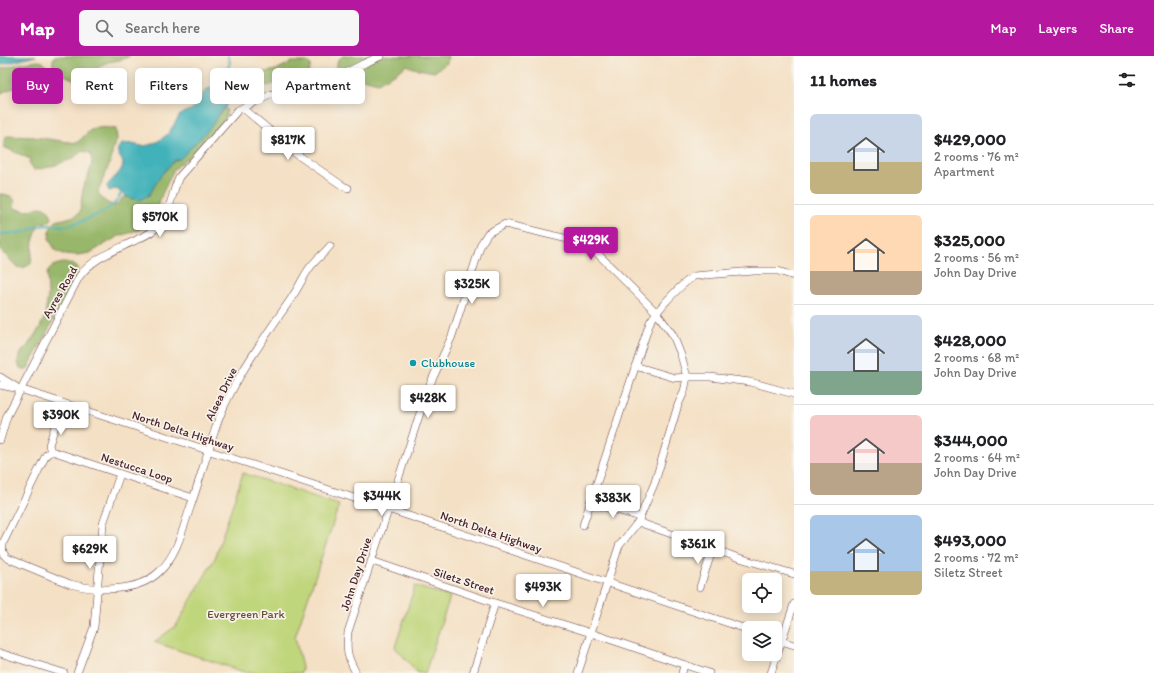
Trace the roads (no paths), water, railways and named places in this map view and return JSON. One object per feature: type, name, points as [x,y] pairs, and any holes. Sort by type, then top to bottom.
[{"type":"street","name":"Ayres Road","points":[[0,440],[7,416],[20,389],[82,272],[98,258],[153,232],[161,224],[167,214],[179,177],[238,110],[270,95],[309,80],[339,76],[365,62],[381,56]]},
{"type":"street","points":[[243,108],[268,128],[294,153],[348,188]]},
{"type":"street","name":"John Day Drive","points":[[356,673],[348,655],[348,632],[426,394],[457,324],[481,244],[488,233],[505,224],[572,240],[595,251],[656,312],[674,335],[687,377]]},
{"type":"street","name":"Alsea Drive","points":[[98,588],[116,589],[133,587],[147,581],[159,573],[168,562],[177,547],[218,421],[227,401],[237,382],[294,293],[301,279],[311,265],[330,246]]},
{"type":"street","points":[[583,525],[650,322],[656,312],[687,280],[694,276],[778,271],[794,276]]},
{"type":"street","points":[[635,366],[675,378],[710,376],[750,382],[794,394]]},
{"type":"street","name":"North Delta Highway","points":[[0,377],[20,389]]},
{"type":"street","points":[[578,673],[620,546],[639,520],[655,482],[678,405],[684,392],[687,377]]},
{"type":"street","name":"North Delta Highway","points":[[0,386],[20,389],[388,509],[742,628]]},
{"type":"street","name":"Ayres Road","points":[[0,425],[7,416]]},
{"type":"street","points":[[57,420],[49,445],[51,452],[46,455],[42,462],[4,541],[2,551],[7,558],[70,584],[79,587],[98,588]]},
{"type":"street","name":"Nestucca Loop","points":[[51,452],[55,452],[193,498]]},
{"type":"street","points":[[77,673],[94,627],[103,524],[120,474]]},
{"type":"street","points":[[590,502],[713,548],[794,574]]},
{"type":"street","points":[[700,587],[713,548]]},
{"type":"street","name":"Siletz Street","points":[[372,561],[708,673]]},
{"type":"street","points":[[472,673],[495,603]]},
{"type":"street","points":[[794,604],[782,641],[794,645]]},
{"type":"street","points":[[0,652],[64,673]]},
{"type":"street","points":[[771,673],[775,661]]},
{"type":"street","points":[[682,673],[684,665]]},
{"type":"water","points":[[0,56],[36,56],[0,65]]},
{"type":"water","points":[[210,88],[210,104],[227,104],[225,108],[210,128],[180,159],[175,160],[161,175],[149,195],[140,200],[127,197],[115,189],[109,191],[107,186],[119,173],[123,164],[118,153],[121,145],[129,144],[144,146],[152,144],[163,138],[181,114],[191,110],[196,104],[202,104],[202,96],[207,89]]},
{"type":"waterway","points":[[228,56],[230,62],[228,68]]},
{"type":"waterway","points":[[0,234],[29,231],[34,227],[46,225],[67,226],[80,222],[105,211],[116,202],[122,192]]},
{"type":"place","name":"Clubhouse","points":[[413,363]]},
{"type":"park label","name":"Evergreen Park","points":[[246,614]]}]
